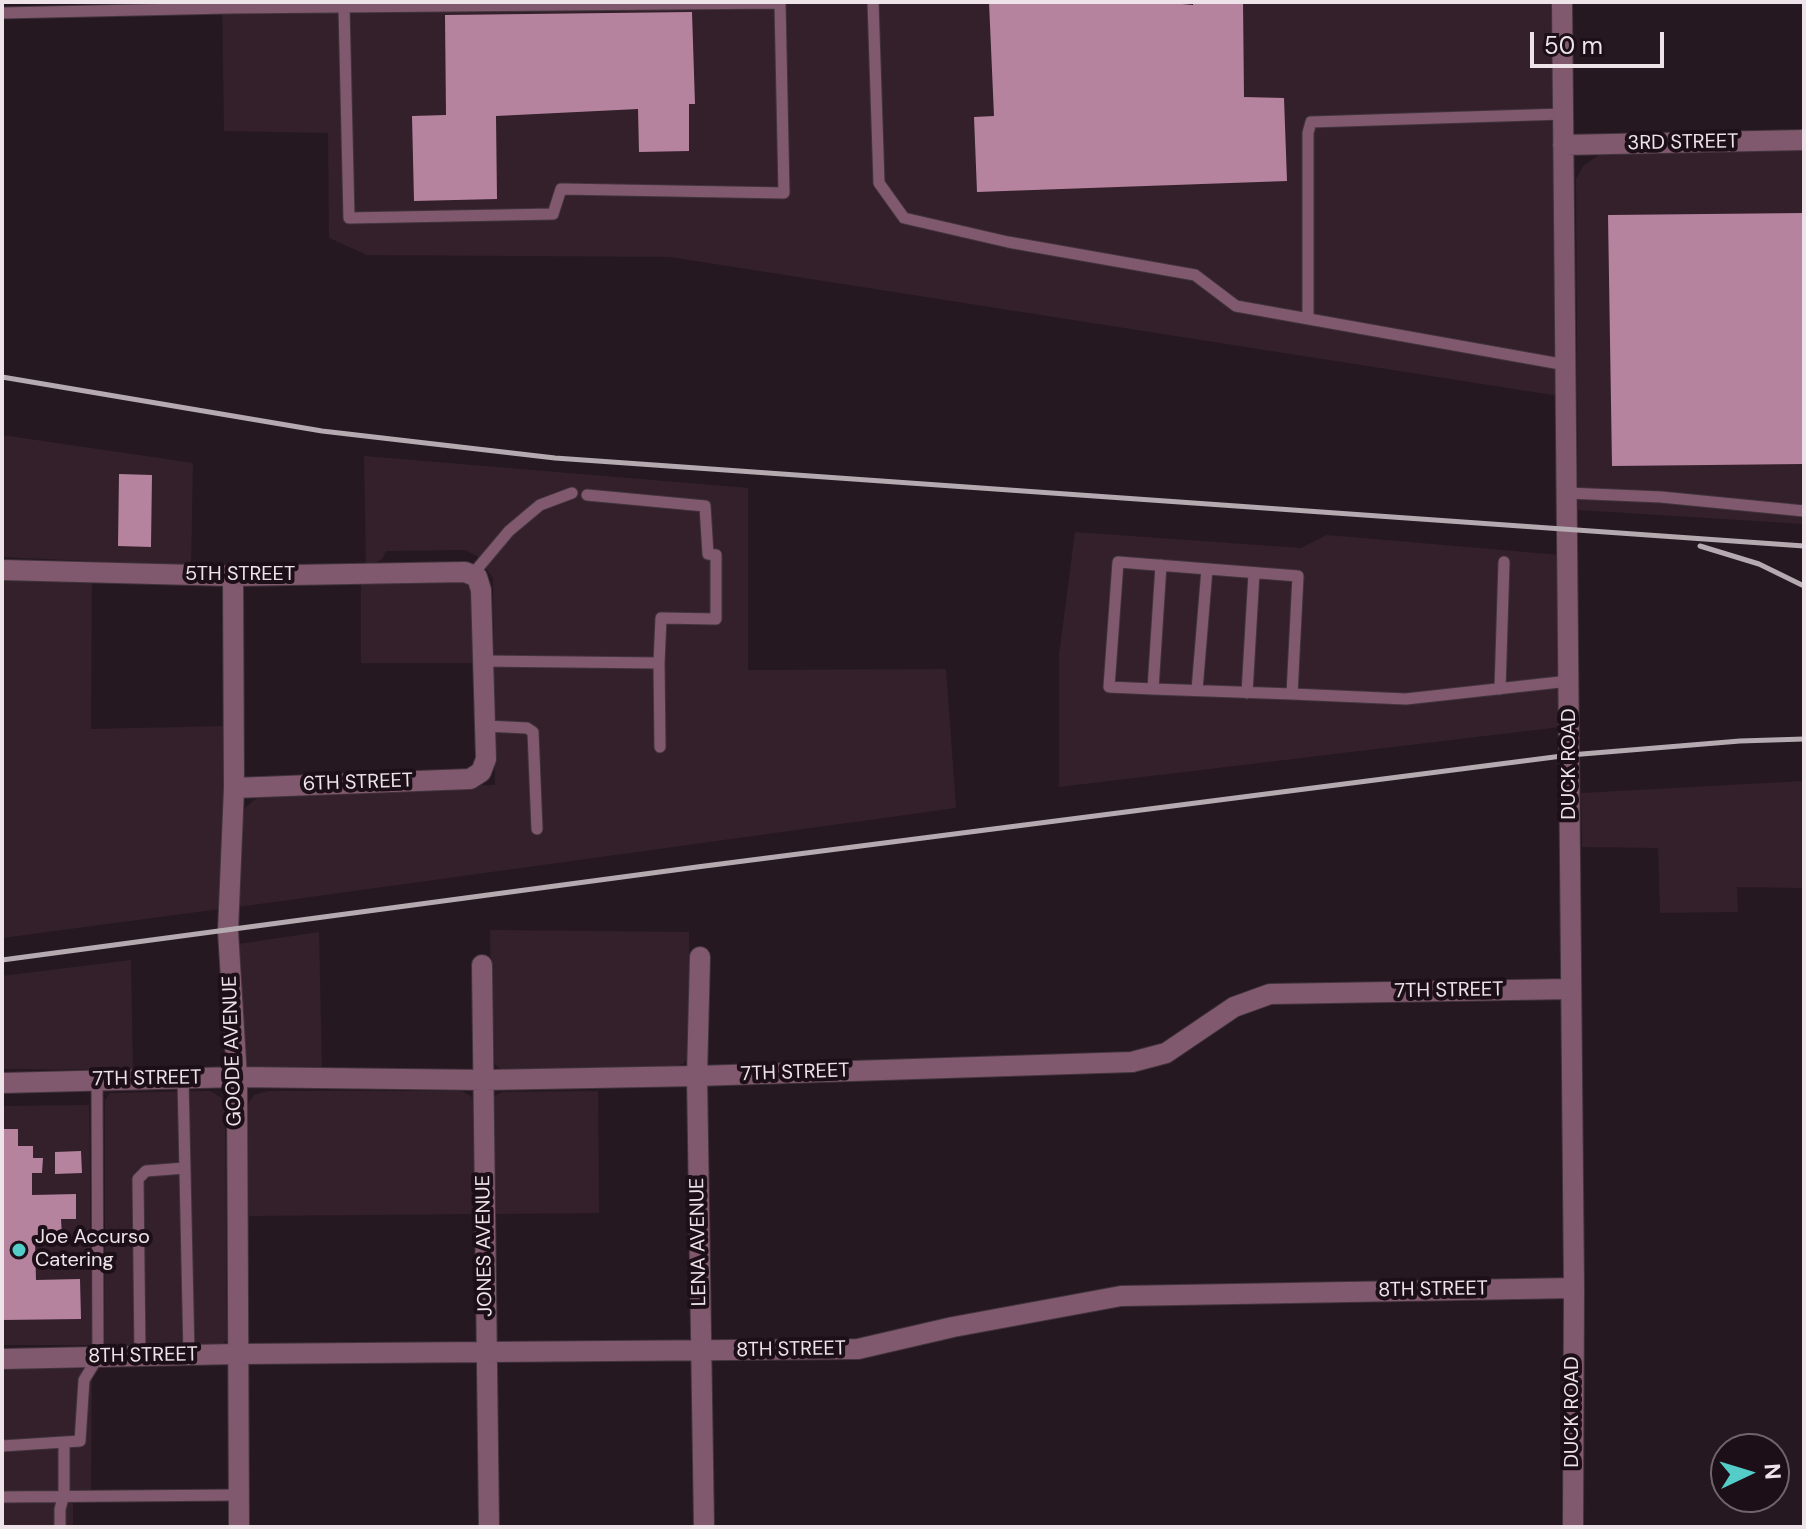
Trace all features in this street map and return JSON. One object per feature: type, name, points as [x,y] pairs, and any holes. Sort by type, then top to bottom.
[{"type":"street","name":"DUCK ROAD","points":[[1562,2],[1574,1288],[1573,1527]]},
{"type":"street","name":"3RD STREET","points":[[1563,145],[1804,140]]},
{"type":"street","name":"5TH STREET","points":[[2,570],[233,576],[465,572],[474,576]]},
{"type":"street","name":"GOODE AVENUE","points":[[233,576],[234,788],[228,931],[237,1077],[239,1527]]},
{"type":"street","points":[[474,576],[481,590],[485,726]]},
{"type":"street","name":"6TH STREET","points":[[234,788],[470,779],[481,772],[486,759],[485,726]]},
{"type":"street","name":"LENA AVENUE","points":[[700,957],[697,1076],[704,1527]]},
{"type":"street","name":"JONES AVENUE","points":[[482,965],[489,1527]]},
{"type":"street","name":"7TH STREET","points":[[2,1083],[237,1077],[484,1080],[1132,1062],[1166,1053],[1234,1007],[1270,994],[1570,989]]},
{"type":"street","name":"8TH STREET","points":[[2,1359],[858,1349],[953,1327],[1121,1296],[1574,1288]]},
{"type":"lane","points":[[873,2],[879,183],[904,218],[1008,242],[1195,275],[1236,306],[1566,365]]},
{"type":"lane","points":[[2,13],[344,7],[780,3],[784,193],[561,189],[553,214],[349,218],[344,7]]},
{"type":"lane","points":[[1308,317],[1308,133],[1311,122],[1563,114]]},
{"type":"lane","points":[[474,576],[509,531],[540,505],[572,493]]},
{"type":"lane","points":[[1567,493],[1661,497],[1804,511]]},
{"type":"lane","points":[[587,495],[705,506],[708,554],[716,555],[716,619],[661,618],[660,747]]},
{"type":"lane","points":[[1292,694],[1298,576],[1118,562],[1109,687],[1406,699],[1569,681]]},
{"type":"lane","points":[[1500,689],[1504,562]]},
{"type":"lane","points":[[1153,689],[1161,565]]},
{"type":"lane","points":[[1197,690],[1207,569]]},
{"type":"lane","points":[[1247,693],[1254,573]]},
{"type":"lane","points":[[483,661],[659,663]]},
{"type":"lane","points":[[485,726],[527,728],[533,732],[537,829]]},
{"type":"lane","points":[[183,1079],[189,1355]]},
{"type":"lane","points":[[2,1446],[80,1441],[84,1380],[98,1357],[97,1081]]},
{"type":"lane","points":[[140,1356],[138,1179],[146,1171],[185,1168]]},
{"type":"lane","points":[[60,1527],[64,1495],[64,1443]]},
{"type":"lane","points":[[2,1497],[239,1495]]},
{"type":"shaded area","points":[[222,2],[1555,2],[1559,396],[670,257],[367,255],[329,238],[328,133],[224,131]]},
{"type":"shaded area","points":[[1804,148],[1804,524],[1578,510],[1576,179],[1583,166],[1602,153]]},
{"type":"shaded area","points":[[2,435],[193,463],[191,566],[2,557]]},
{"type":"shaded area","points":[[364,456],[748,488],[748,670],[946,669],[956,808],[238,907],[242,817],[245,808],[261,794],[283,789],[495,785],[493,578],[477,556],[465,550],[386,551],[382,559],[366,567]]},
{"type":"shaded area","points":[[1075,532],[1301,548],[1327,535],[1561,555],[1560,727],[1059,787],[1059,655]]},
{"type":"shaded area","points":[[2,579],[92,581],[91,729],[227,726],[220,909],[2,938]]},
{"type":"shaded area","points":[[361,581],[469,582],[473,592],[472,663],[361,663]]},
{"type":"shaded area","points":[[1804,781],[1804,888],[1737,887],[1738,912],[1660,913],[1658,848],[1582,847],[1581,793]]},
{"type":"shaded area","points":[[490,930],[689,932],[690,1055],[683,1064],[674,1066],[501,1069],[492,1062]]},
{"type":"shaded area","points":[[319,932],[322,1070],[252,1069],[243,1062],[238,944]]},
{"type":"shaded area","points":[[131,960],[133,1070],[2,1069],[2,976]]},
{"type":"shaded area","points":[[210,1091],[222,1098],[225,1112],[227,1340],[218,1347],[105,1348],[105,1100],[110,1093]]},
{"type":"shaded area","points":[[268,1091],[462,1091],[471,1096],[474,1106],[474,1214],[249,1216],[248,1104],[254,1095]]},
{"type":"shaded area","points":[[598,1091],[599,1213],[494,1214],[493,1097],[502,1092]]},
{"type":"shaded area","points":[[89,1105],[92,1345],[2,1345],[2,1106]]},
{"type":"shaded area","points":[[2,1369],[92,1369],[91,1492],[73,1492],[73,1527],[2,1527]]},
{"type":"building","points":[[989,2],[1160,2],[1193,5],[1193,2],[1243,2],[1244,97],[1284,98],[1287,181],[977,192],[974,117],[994,116]]},
{"type":"building","points":[[692,12],[695,104],[689,104],[689,151],[639,152],[638,109],[496,116],[497,199],[414,201],[412,116],[446,115],[445,15]]},
{"type":"building","points":[[1804,213],[1804,464],[1612,466],[1608,215]]},
{"type":"building","points":[[119,474],[152,475],[151,547],[118,546]]},
{"type":"building","points":[[2,1129],[18,1129],[18,1146],[33,1146],[33,1158],[43,1158],[42,1173],[32,1173],[32,1195],[76,1194],[76,1219],[61,1219],[62,1237],[35,1238],[36,1280],[80,1279],[81,1319],[2,1320]]},
{"type":"building","points":[[81,1151],[82,1173],[55,1174],[55,1152]]},
{"type":"railway","points":[[2,377],[322,431],[555,458],[1804,546]]},
{"type":"railway","points":[[1700,546],[1759,564],[1804,586]]},
{"type":"railway","points":[[2,960],[1570,755],[1804,739]]},
{"type":"place","name":"Joe Accurso Catering","points":[[19,1250]]}]
